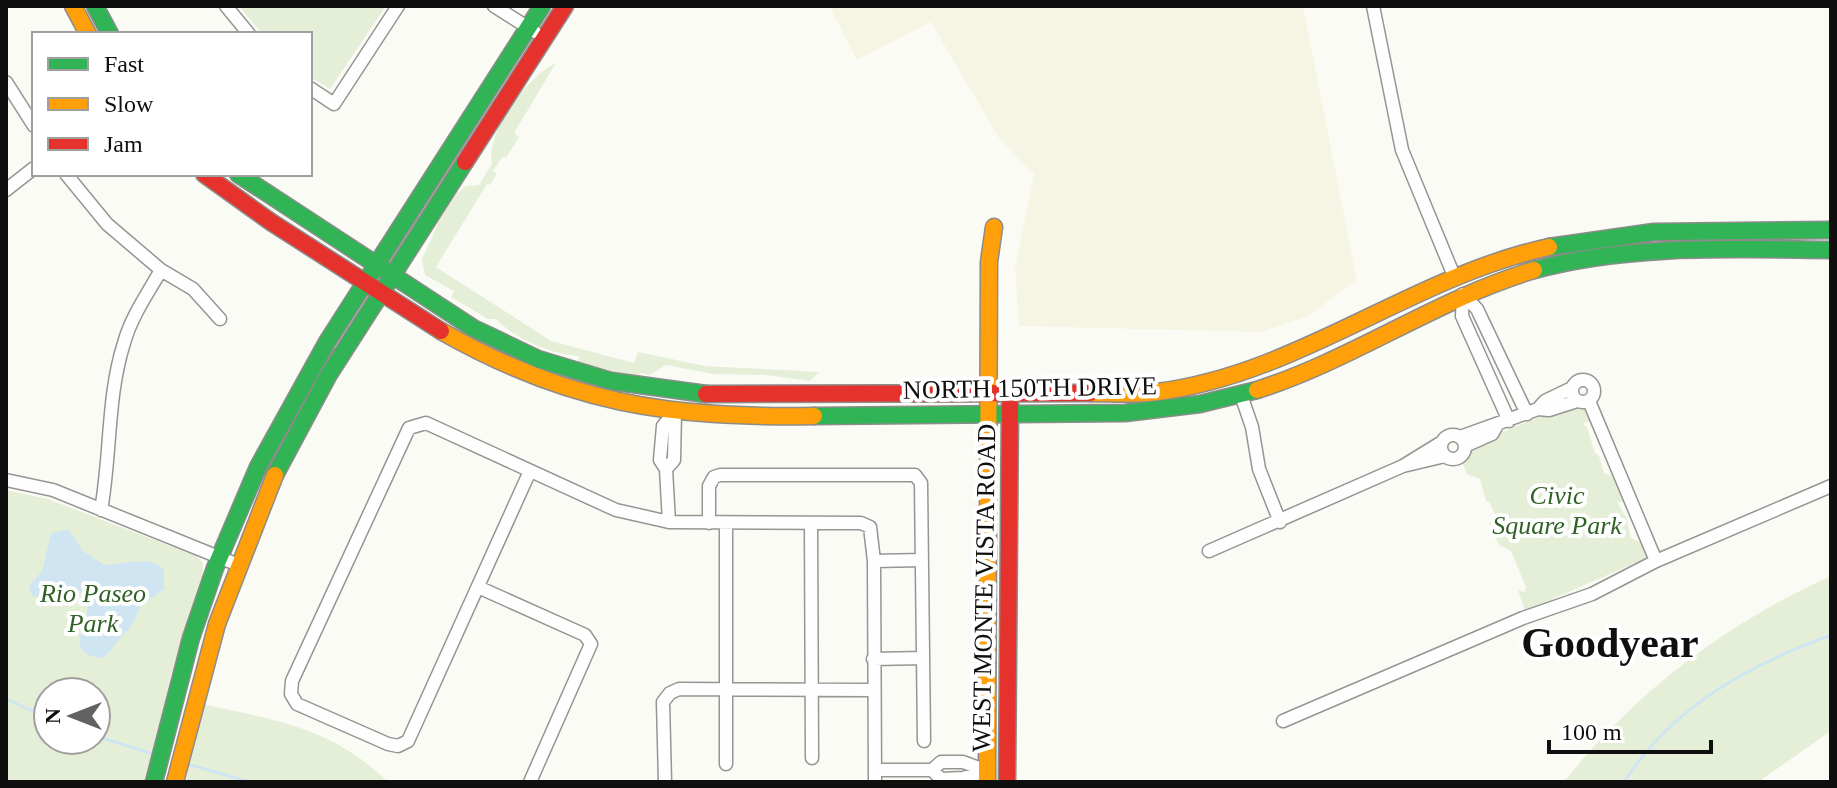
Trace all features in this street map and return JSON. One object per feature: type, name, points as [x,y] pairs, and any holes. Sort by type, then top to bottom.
[{"type":"street","points":[[73,6],[87,32]]},
{"type":"street","points":[[95,6],[109,32]]},
{"type":"street","points":[[226,6],[247,32]]},
{"type":"street","points":[[312,89],[334,104],[398,6]]},
{"type":"street","points":[[494,6],[544,38]]},
{"type":"street","points":[[175,782],[202,665],[236,564],[322,387],[379,280],[542,6]]},
{"type":"street","points":[[154,782],[165,727],[219,557],[244,497],[293,399],[379,280],[565,6]]},
{"type":"street","points":[[1373,6],[1402,150],[1463,294],[1477,309],[1533,411]]},
{"type":"street","points":[[6,82],[32,123]]},
{"type":"street","points":[[6,190],[32,170]]},
{"type":"street","points":[[68,176],[107,224],[161,270],[193,289],[220,319]]},
{"type":"street","points":[[207,176],[379,280]]},
{"type":"street","points":[[241,176],[379,280]]},
{"type":"street","name":"WEST MONTE VISTA ROAD","points":[[987,776],[989,262],[994,227]]},
{"type":"street","name":"NORTH 150TH DRIVE","points":[[379,280],[520,351],[611,381],[676,392],[1154,393],[1233,375],[1307,348],[1454,276],[1512,256],[1604,235],[1674,230],[1831,230]]},
{"type":"street","name":"NORTH 150TH DRIVE","points":[[379,280],[477,353],[532,377],[610,402],[675,412],[1127,414],[1195,406],[1241,395],[1289,377],[1463,294],[1550,265],[1620,254],[1831,250]]},
{"type":"street","points":[[101,510],[108,472],[113,398],[124,340],[161,270]]},
{"type":"street","points":[[1463,294],[1462,316],[1502,424]]},
{"type":"street","points":[[1444,449],[1448,436],[1463,442],[1492,434],[1502,424],[1533,411],[1580,380],[1590,382],[1594,393],[1583,401],[1533,411]]},
{"type":"street","points":[[1572,388],[1583,401],[1656,561]]},
{"type":"street","points":[[669,522],[666,469],[660,460],[663,426],[675,412],[676,392]]},
{"type":"street","name":"WEST MONTE VISTA ROAD","points":[[1007,776],[1010,395]]},
{"type":"street","points":[[1241,395],[1252,427],[1259,469],[1280,522]]},
{"type":"street","points":[[530,471],[408,741],[398,746],[297,704],[291,694],[292,681],[409,428],[417,423],[426,423],[616,510],[669,522],[861,523],[870,527],[874,561],[875,776],[932,770],[941,762],[963,762],[987,776],[1007,776]]},
{"type":"street","points":[[1209,551],[1444,449],[1460,457],[1463,442]]},
{"type":"street","points":[[709,523],[709,486],[714,477],[915,475],[921,483],[924,741]]},
{"type":"street","points":[[6,480],[53,490],[236,564]]},
{"type":"street","points":[[1283,721],[1523,618],[1592,594],[1656,561],[1831,486]]},
{"type":"street","points":[[726,523],[726,764]]},
{"type":"street","points":[[811,523],[812,758]]},
{"type":"street","points":[[874,561],[922,560]]},
{"type":"street","points":[[478,587],[585,635],[591,644],[530,782]]},
{"type":"street","points":[[873,659],[923,658]]},
{"type":"street","points":[[665,782],[663,702],[670,693],[679,689],[874,690]]},
{"type":"green space","points":[[239,6],[386,6],[330,89],[312,78],[312,32],[260,32]]},
{"type":"green space","points":[[829,6],[1303,6],[1357,280],[1308,316],[1261,332],[1019,326],[1015,267],[1034,174],[998,137],[931,22],[857,60]]},
{"type":"green space","points":[[556,63],[514,133],[519,137],[506,158],[503,156],[493,171],[497,173],[490,185],[487,184],[436,267],[551,341],[634,363],[638,352],[705,366],[819,372],[810,381],[765,375],[713,374],[666,365],[650,375],[641,373],[634,377],[577,363],[580,356],[558,353],[524,339],[496,319],[488,319],[451,297],[454,291],[425,275],[422,259],[439,221],[456,194],[466,186],[479,185],[492,164],[495,137],[511,106],[533,80]]},
{"type":"green space","name":"Civic Square Park","points":[[1563,406],[1587,406],[1592,422],[1583,425],[1587,427],[1604,473],[1616,478],[1626,502],[1617,502],[1626,517],[1631,538],[1644,544],[1649,557],[1525,611],[1518,590],[1524,592],[1526,587],[1511,551],[1499,545],[1489,523],[1498,522],[1490,503],[1486,501],[1480,479],[1467,474],[1461,460],[1478,443]]},
{"type":"green space","name":"Rio Paseo Park","points":[[6,490],[48,499],[196,556],[203,563],[203,577],[171,674],[147,782],[6,782]]},
{"type":"green space","points":[[1831,576],[1831,731],[1758,782],[1564,782],[1621,718],[1685,663],[1755,615]]},
{"type":"green space","points":[[202,704],[278,721],[324,737],[346,749],[388,782],[186,782]]},
{"type":"water","points":[[68,529],[83,551],[104,565],[144,561],[164,570],[164,589],[140,607],[134,622],[104,658],[91,656],[80,646],[88,605],[80,591],[32,596],[29,586],[42,571],[51,533]]},
{"type":"waterway","points":[[1624,782],[1665,731],[1715,691],[1771,660],[1831,635]]},
{"type":"waterway","points":[[6,699],[32,711]]},
{"type":"waterway","points":[[112,741],[153,754]]},
{"type":"waterway","points":[[184,763],[250,782]]},
{"type":"traffic: fast","points":[[95,6],[109,32]]},
{"type":"traffic: fast","points":[[154,782],[191,638],[215,568],[258,467],[327,342],[542,6]]},
{"type":"traffic: fast","points":[[275,475],[328,376],[465,162]]},
{"type":"traffic: fast","points":[[241,176],[473,328],[538,359],[611,381],[706,394]]},
{"type":"traffic: fast","points":[[1549,247],[1654,232],[1831,230]]},
{"type":"traffic: fast","points":[[1534,270],[1644,252],[1831,250]]},
{"type":"traffic: fast","points":[[814,416],[1125,413],[1200,404],[1257,390]]},
{"type":"traffic: slow","points":[[73,6],[87,32]]},
{"type":"traffic: slow","points":[[987,782],[989,262],[994,227]]},
{"type":"traffic: slow","points":[[1090,393],[1149,393],[1209,382],[1307,346],[1450,280],[1498,261],[1549,247]]},
{"type":"traffic: slow","points":[[1257,390],[1328,362],[1463,297],[1534,270]]},
{"type":"traffic: slow","points":[[441,331],[533,375],[621,402],[713,414],[814,416]]},
{"type":"traffic: slow","points":[[175,782],[217,624],[275,475]]},
{"type":"traffic: jam","points":[[465,162],[565,6]]},
{"type":"traffic: jam","points":[[207,176],[271,222],[441,331]]},
{"type":"traffic: jam","points":[[706,394],[1090,393]]},
{"type":"traffic: jam","points":[[1007,782],[1010,404]]},
{"type":"district","name":"Goodyear","points":[[1610,643]]}]
